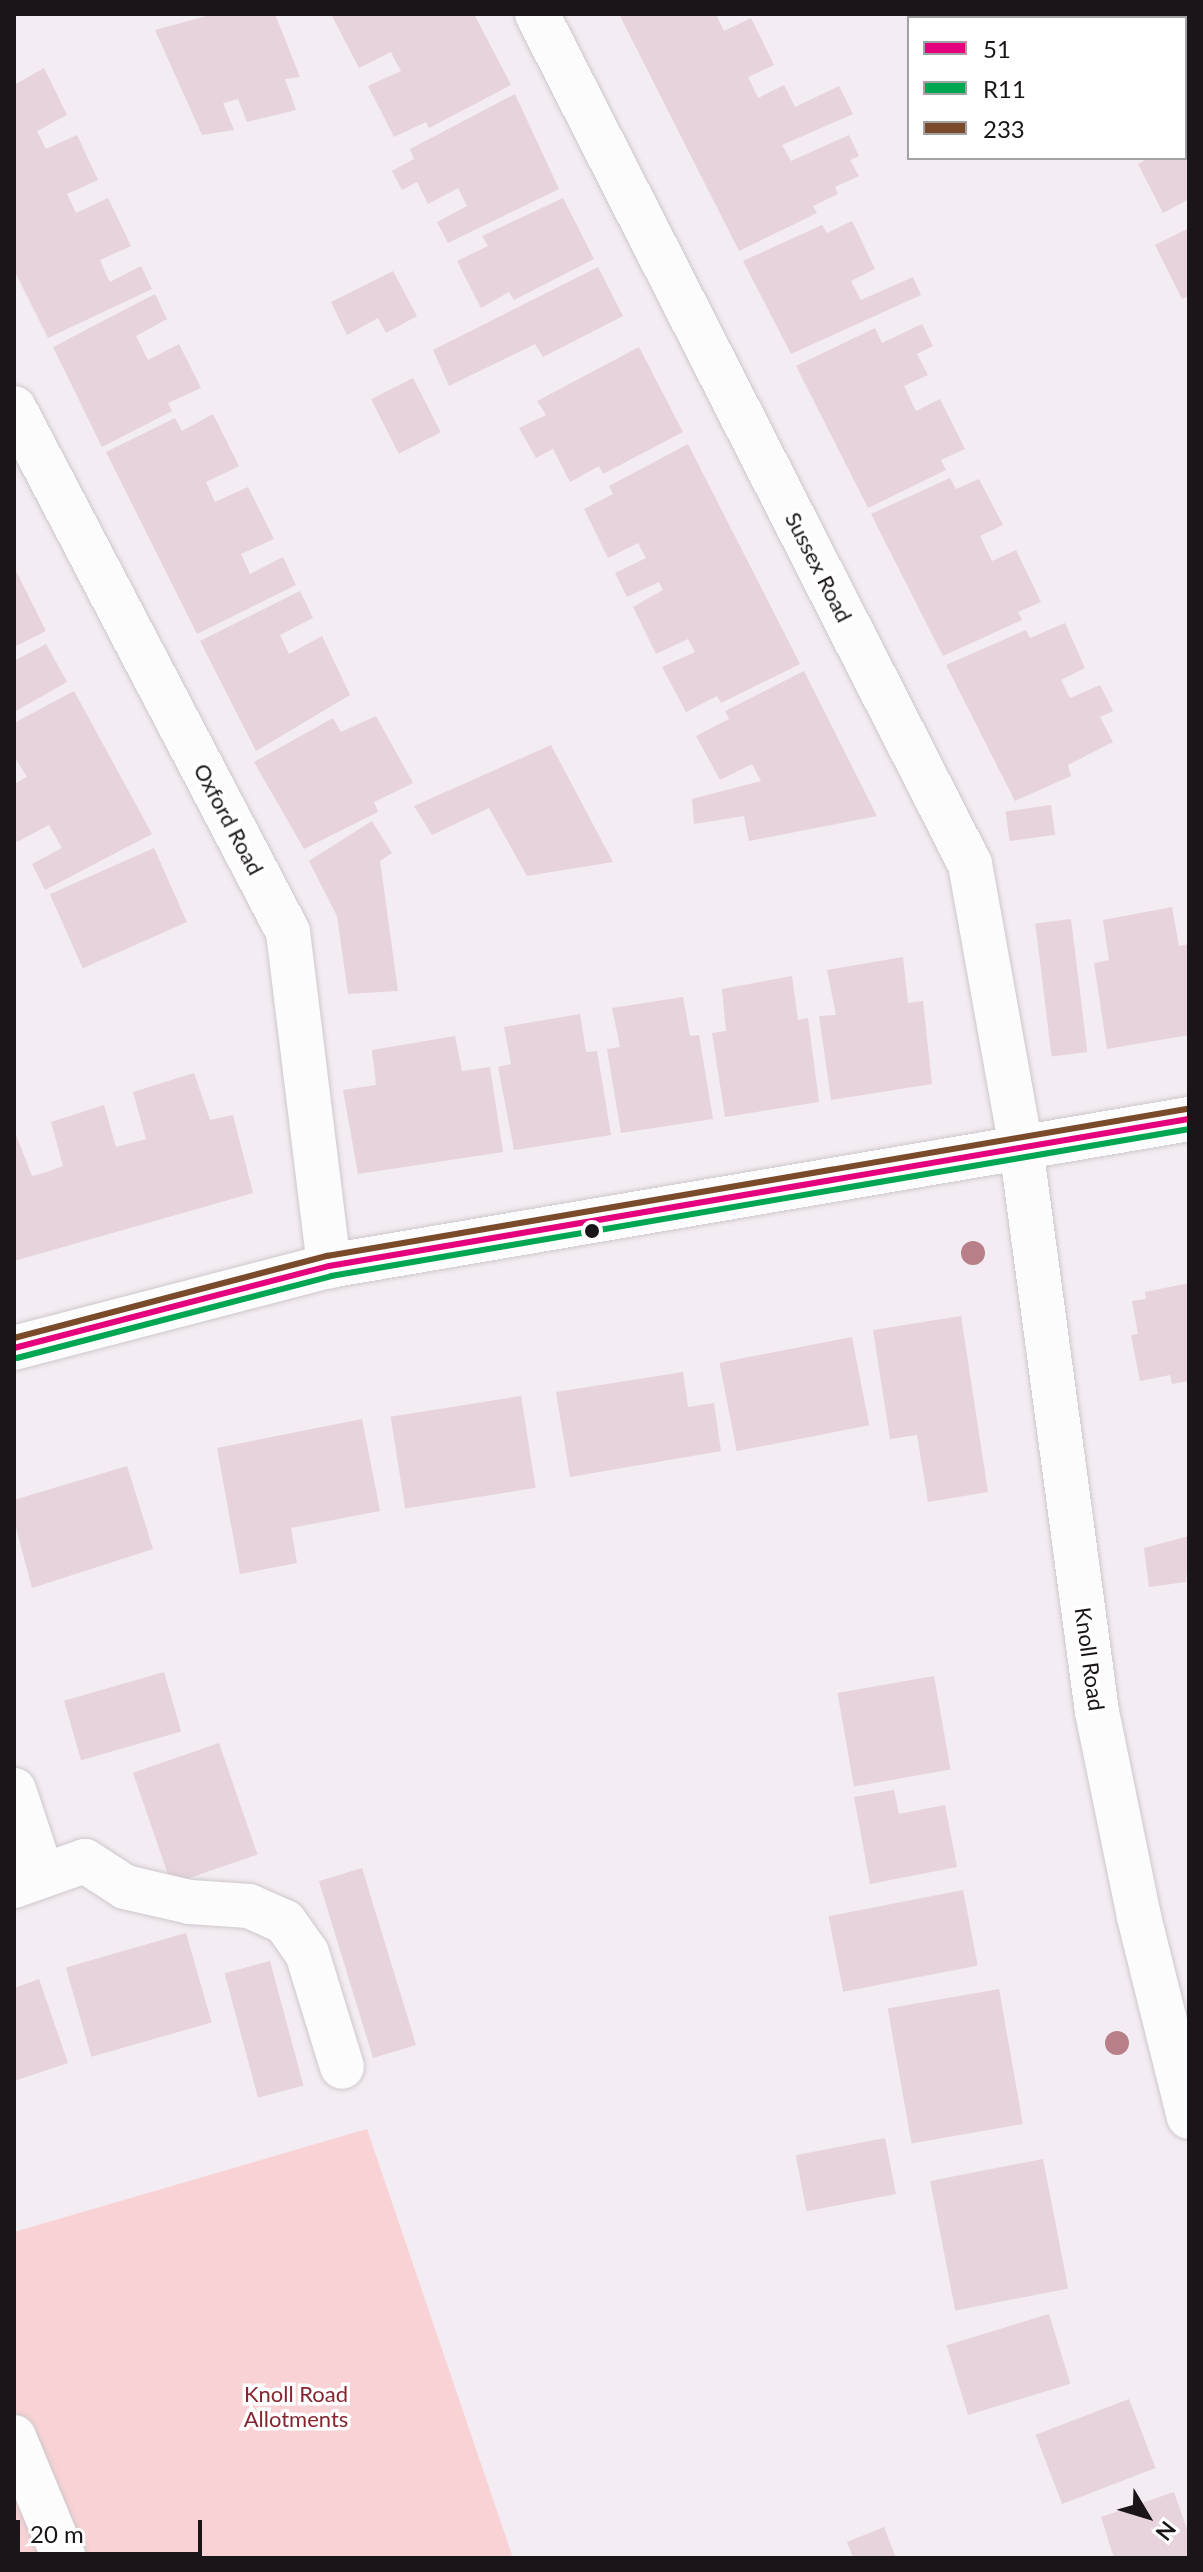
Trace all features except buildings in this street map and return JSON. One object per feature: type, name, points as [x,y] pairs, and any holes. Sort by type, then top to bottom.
[{"type":"street","name":"Sussex Road","points":[[537,14],[970,864],[1021,1147]]},
{"type":"street","name":"Oxford Road","points":[[14,408],[288,932],[329,1266]]},
{"type":"street","points":[[14,1348],[329,1266],[1189,1119]]},
{"type":"street","name":"Knoll Road","points":[[1021,1147],[1097,1712],[1139,1917],[1189,2117]]},
{"type":"street","points":[[14,1790],[28,1880],[85,1861],[125,1887],[190,1902],[249,1906],[285,1922],[307,1953],[342,2067]]},
{"type":"street","points":[[14,2437],[64,2558]]},
{"type":"green space","name":"Knoll Road Allotments","points":[[367,2129],[513,2558],[14,2558],[14,2232]]},
{"type":"transit line","name":"233","points":[[14,1338],[327,1256],[1187,1109]]},
{"type":"transit line","name":"51","points":[[14,1348],[329,1266],[1189,1119]]},
{"type":"transit line","name":"R11","points":[[17,1358],[331,1276],[1189,1129]]}]
